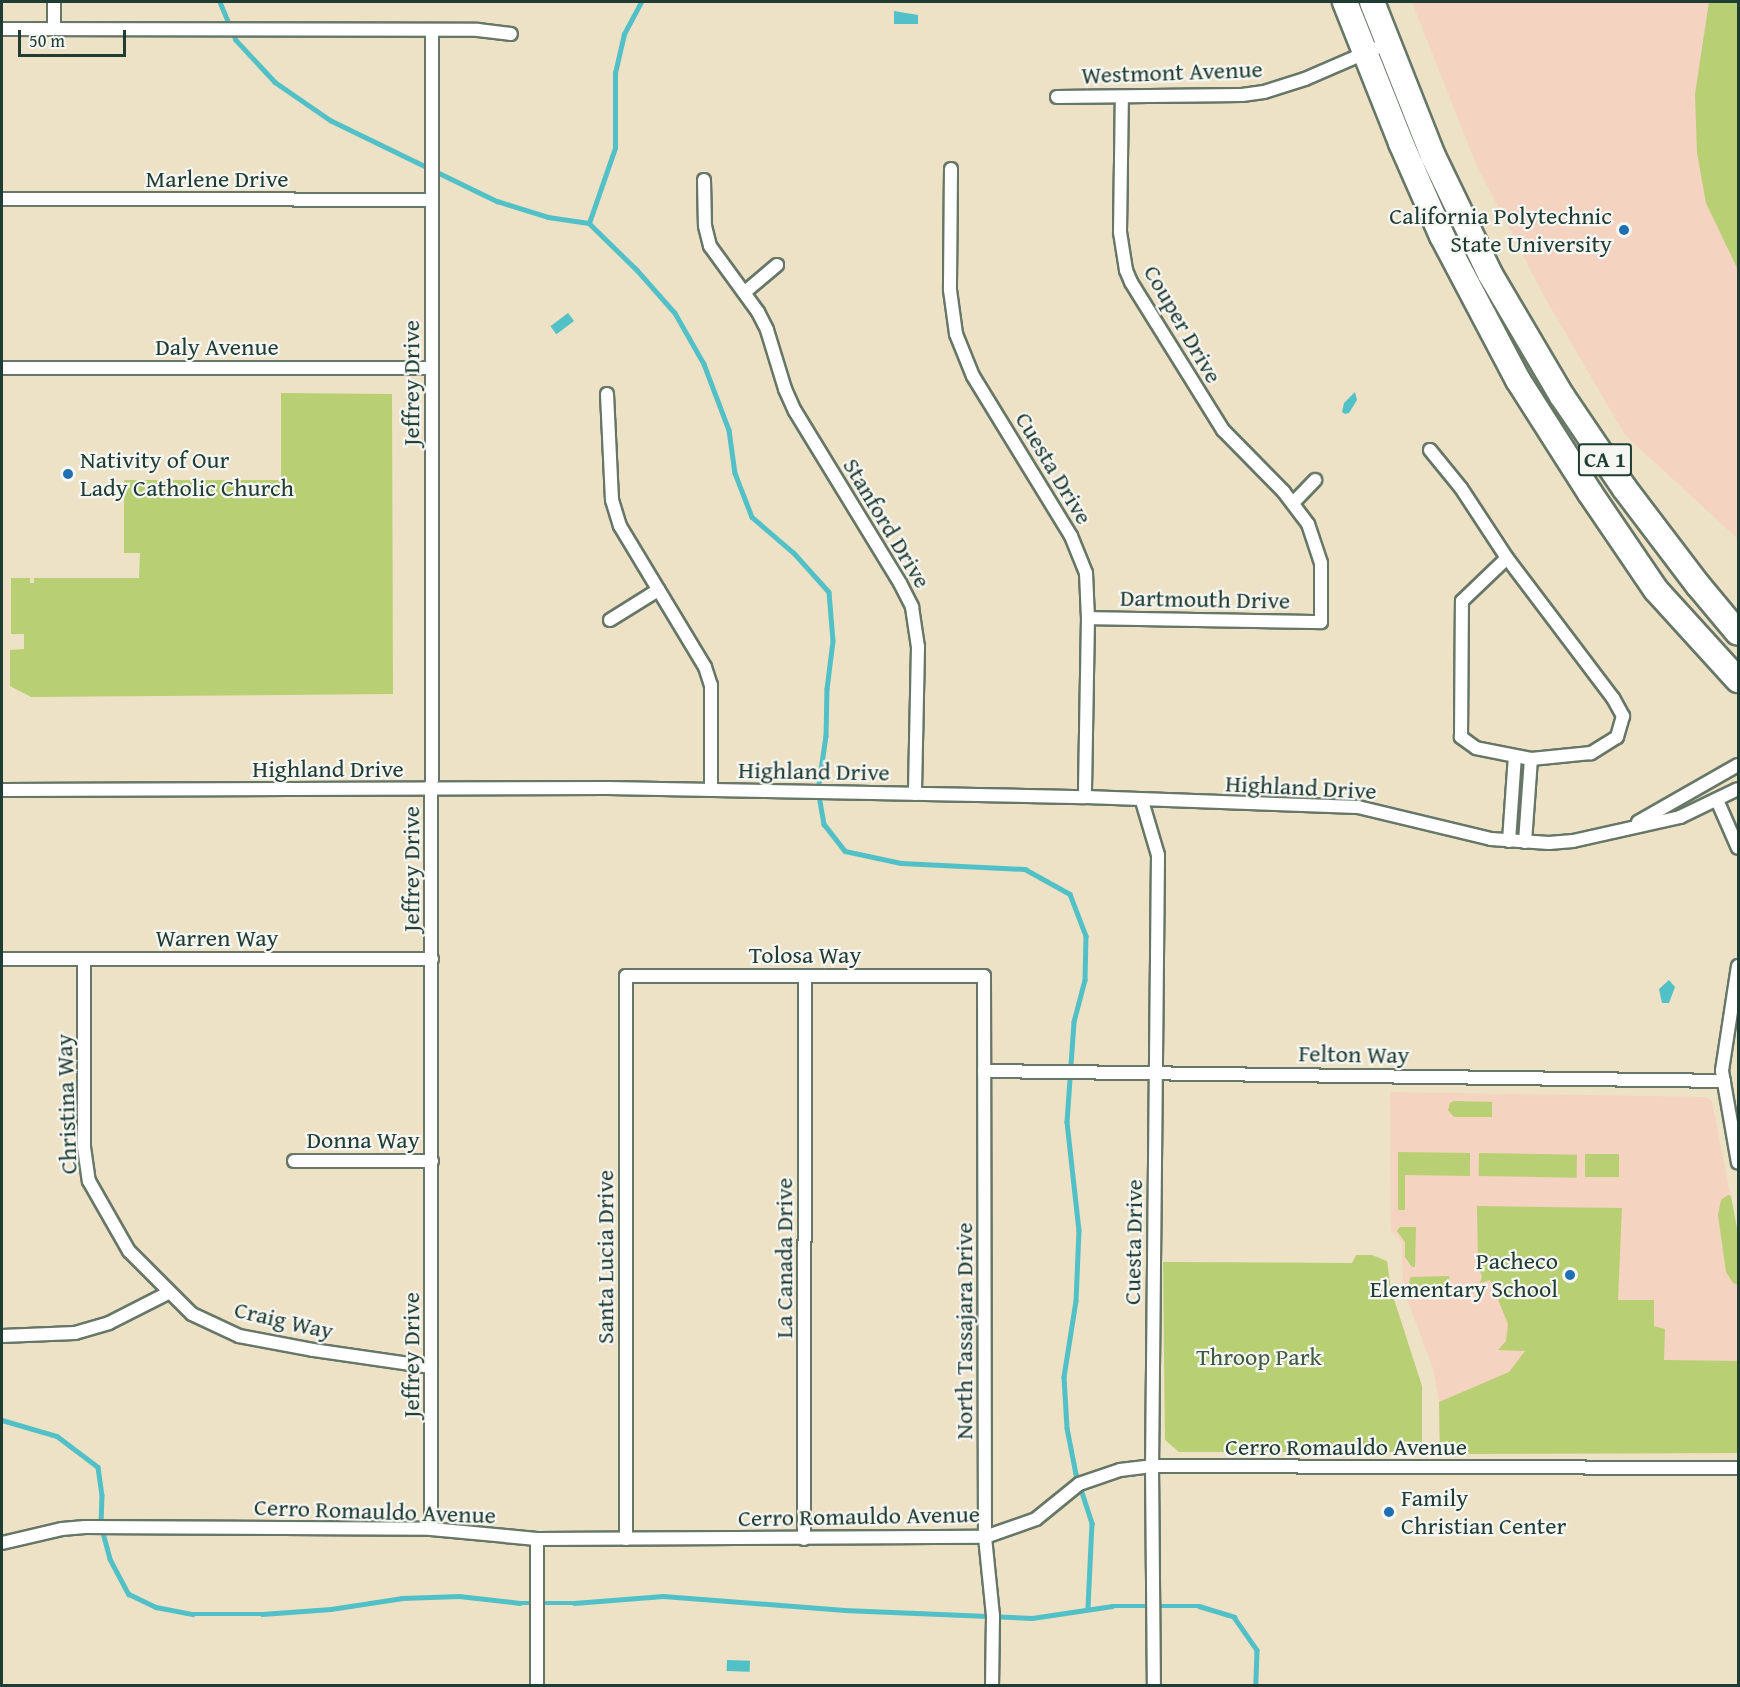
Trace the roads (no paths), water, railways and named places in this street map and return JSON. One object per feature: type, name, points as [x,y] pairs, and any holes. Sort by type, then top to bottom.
[{"type":"highway","name":"CA 1","points":[[1345,2],[1377,47],[1490,274],[1562,396],[1625,489],[1698,585],[1738,633]]},
{"type":"highway","name":"CA 1","points":[[1372,2],[1377,47],[1401,143],[1442,236],[1518,380],[1590,494],[1656,590],[1738,680]]},
{"type":"street","points":[[54,2],[54,29]]},
{"type":"street","points":[[2,29],[478,30],[511,34]]},
{"type":"street","name":"Jeffrey Drive","points":[[431,1528],[432,30]]},
{"type":"street","name":"Westmont Avenue","points":[[1057,97],[1242,95],[1264,92],[1305,80],[1377,47]]},
{"type":"street","name":"Couper Drive","points":[[1122,97],[1120,232],[1123,258],[1131,282],[1223,430],[1293,503],[1308,524],[1321,563],[1321,622]]},
{"type":"street","name":"Cuesta Drive","points":[[951,169],[950,290],[956,334],[973,376],[1078,548],[1087,580],[1085,797]]},
{"type":"street","name":"Stanford Drive","points":[[704,180],[705,226],[710,246],[745,292],[767,330],[784,389],[795,411],[900,583],[912,607],[918,646],[915,794]]},
{"type":"street","name":"Marlene Drive","points":[[2,199],[432,200]]},
{"type":"street","points":[[745,292],[777,265]]},
{"type":"street","name":"Daly Avenue","points":[[2,368],[432,368]]},
{"type":"street","points":[[607,394],[614,509],[620,526],[705,667],[711,685],[711,790]]},
{"type":"street","points":[[1430,450],[1461,488],[1507,558],[1613,698],[1623,716],[1617,737],[1591,753],[1531,759],[1476,748],[1461,737],[1462,601],[1507,558]]},
{"type":"street","points":[[1293,503],[1315,480]]},
{"type":"street","points":[[610,620],[658,590]]},
{"type":"street","name":"Dartmouth Drive","points":[[1088,618],[1321,622]]},
{"type":"street","points":[[1509,841],[1515,756]]},
{"type":"street","points":[[1525,842],[1531,759]]},
{"type":"street","name":"Highland Drive","points":[[1621,831],[1738,765]]},
{"type":"street","name":"Highland Drive","points":[[2,790],[711,790],[1085,797],[1142,801],[1358,807],[1433,826],[1525,842],[1573,841],[1680,817],[1738,789]]},
{"type":"street","points":[[1717,800],[1738,848]]},
{"type":"street","name":"Cuesta Drive","points":[[1142,801],[1158,855],[1152,1466],[1154,1686]]},
{"type":"street","name":"Warren Way","points":[[2,959],[432,959]]},
{"type":"street","name":"Christina Way","points":[[84,959],[84,1147],[89,1181],[129,1251],[168,1293]]},
{"type":"street","points":[[1738,966],[1722,1071],[1738,1163]]},
{"type":"street","name":"Tolosa Way","points":[[626,976],[984,976]]},
{"type":"street","name":"Santa Lucia Drive","points":[[626,976],[626,1539]]},
{"type":"street","name":"La Canada Drive","points":[[804,1539],[805,976]]},
{"type":"street","name":"North Tassajara Drive","points":[[984,976],[986,1537],[993,1616],[992,1686]]},
{"type":"street","name":"Felton Way","points":[[984,1071],[1724,1081]]},
{"type":"street","name":"Donna Way","points":[[294,1161],[432,1161]]},
{"type":"street","points":[[2,1336],[75,1333],[109,1323],[168,1293]]},
{"type":"street","name":"Craig Way","points":[[168,1293],[192,1314],[239,1336],[313,1350],[431,1367]]},
{"type":"street","name":"Cerro Romauldo Avenue","points":[[2,1543],[62,1529],[85,1527],[431,1528],[537,1539],[986,1537],[1036,1519],[1079,1484],[1120,1470],[1152,1466],[1738,1468]]},
{"type":"street","points":[[537,1539],[537,1686]]},
{"type":"water","points":[[894,11],[918,15],[918,24],[894,24]]},
{"type":"water","points":[[568,313],[574,321],[556,334],[550,326]]},
{"type":"water","points":[[1355,392],[1357,400],[1349,413],[1345,414],[1342,412],[1344,403]]},
{"type":"water","points":[[1669,980],[1675,987],[1669,1003],[1662,1003],[1659,989]]},
{"type":"water","points":[[727,1660],[750,1661],[750,1672],[727,1671]]},
{"type":"waterway","points":[[220,2],[236,40],[275,82],[330,120],[497,201],[548,217],[589,223],[637,270],[675,313],[704,364],[729,430],[735,473],[752,517],[794,553],[829,592],[833,641],[827,689],[826,736],[818,790],[824,824],[845,851],[901,863],[1025,869],[1070,894],[1086,936],[1085,980],[1074,1022],[1067,1122],[1079,1230],[1076,1301],[1064,1377],[1067,1428],[1076,1474],[1092,1523],[1088,1609]]},
{"type":"waterway","points":[[589,223],[615,148],[615,73],[624,34],[641,2]]},
{"type":"waterway","points":[[2,1420],[57,1436],[98,1467],[102,1495],[101,1525],[110,1559],[129,1594],[156,1607],[192,1614],[262,1614],[331,1609],[402,1598],[459,1596],[520,1603],[574,1603],[663,1596],[844,1610],[1032,1618],[1112,1606],[1199,1606],[1234,1617],[1257,1650],[1256,1686]]},
{"type":"place","name":"California Polytechnic State University","points":[[1624,230]]},
{"type":"place","name":"Nativity of Our Lady Catholic Church","points":[[68,474]]},
{"type":"place","name":"Pacheco Elementary School","points":[[1570,1275]]},
{"type":"place","name":"Family Christian Center","points":[[1389,1512]]},
{"type":"park label","name":"Throop Park","points":[[1259,1357]]}]
